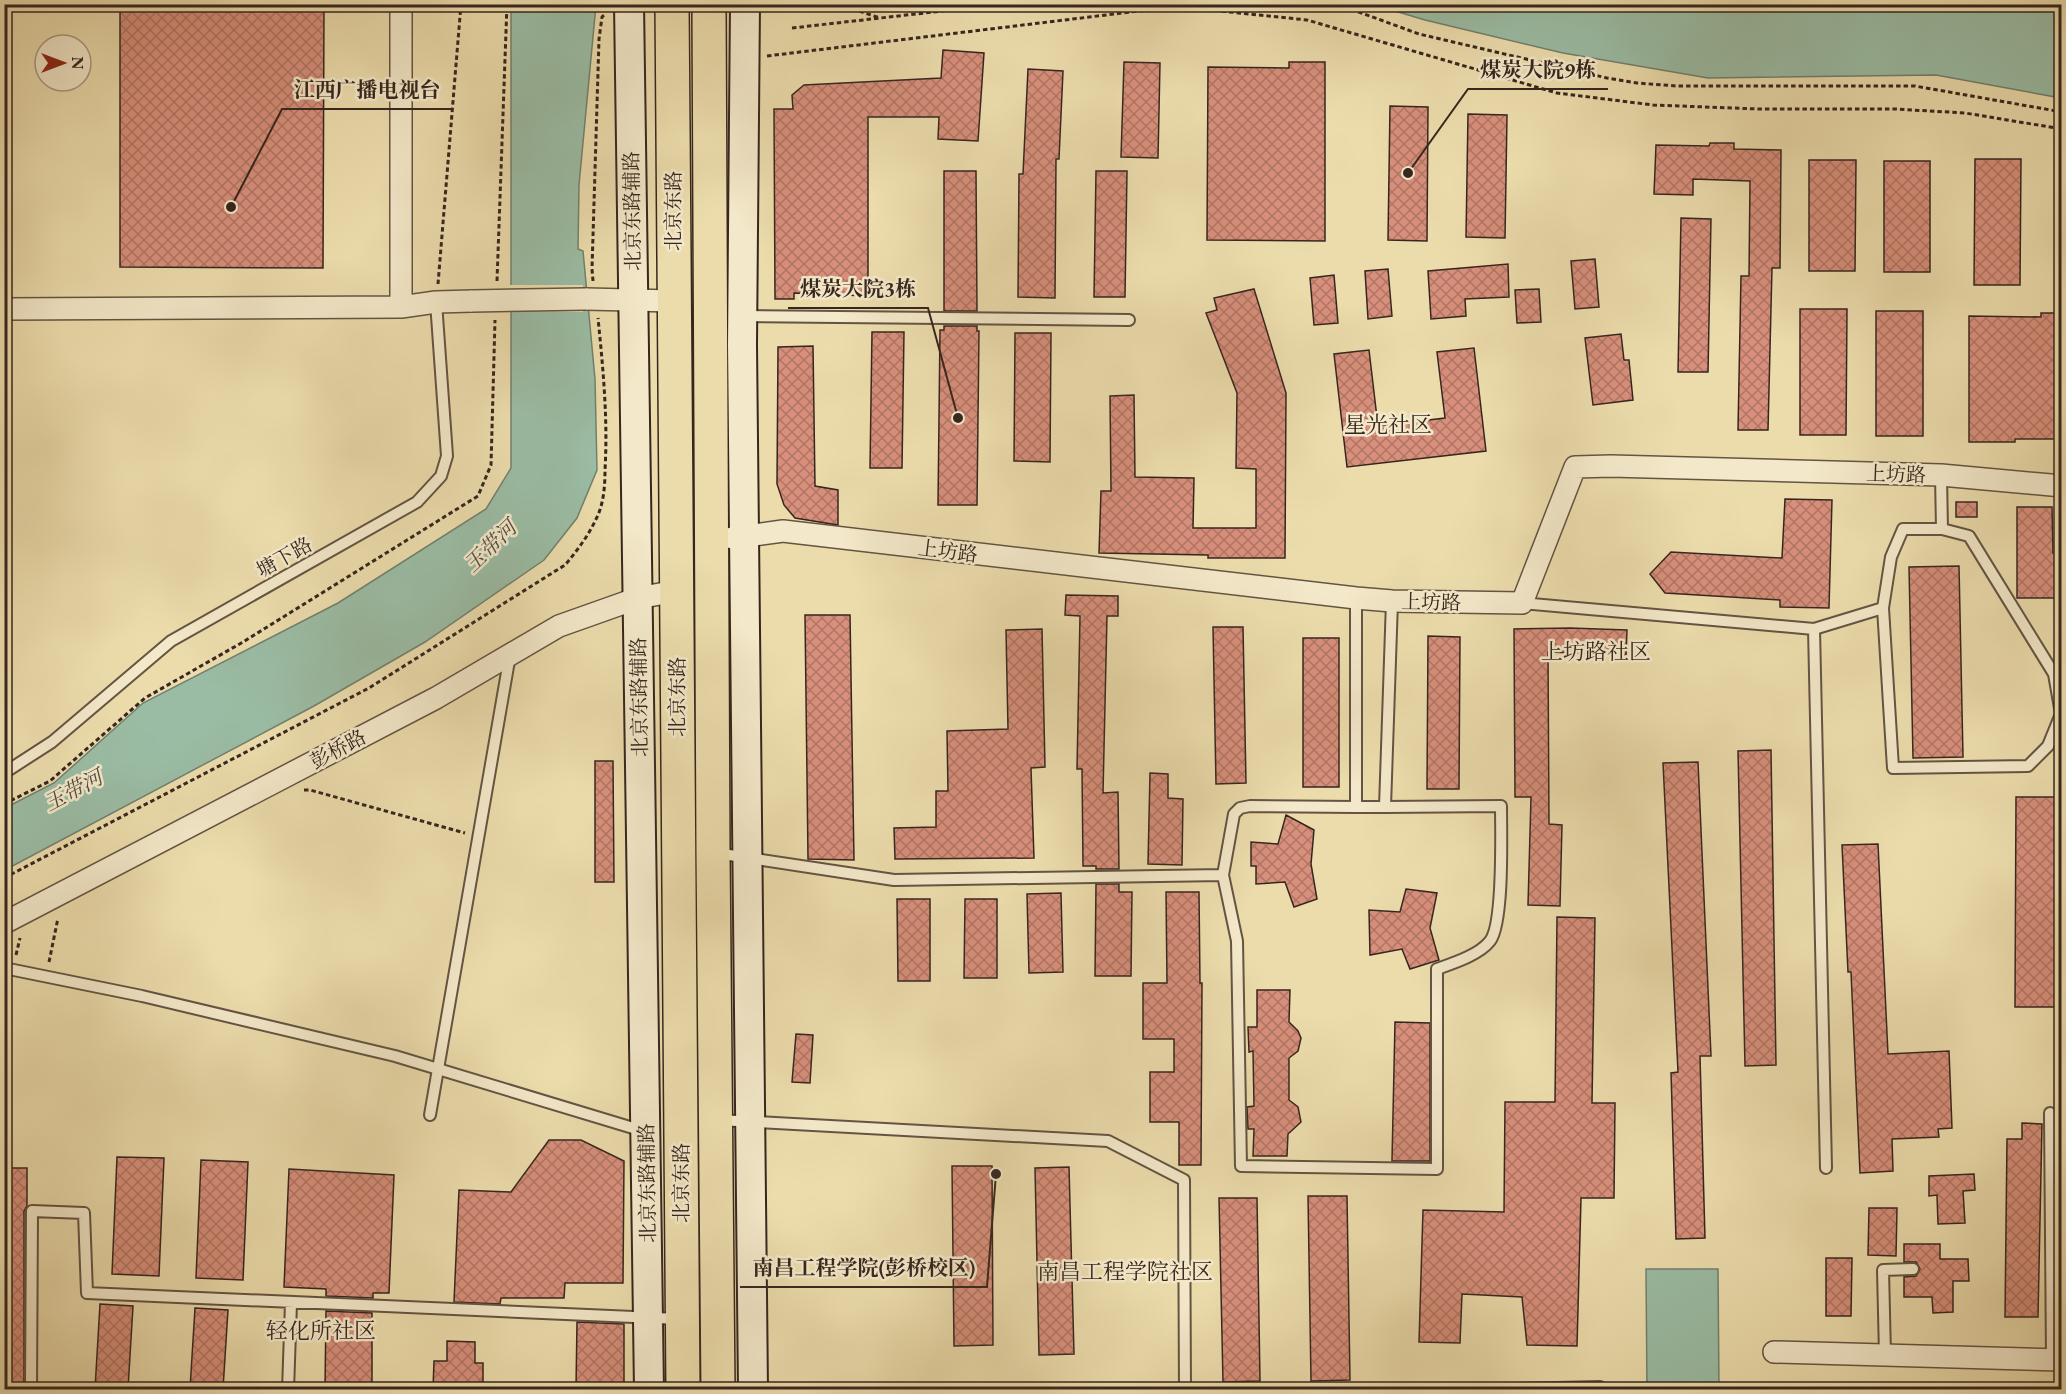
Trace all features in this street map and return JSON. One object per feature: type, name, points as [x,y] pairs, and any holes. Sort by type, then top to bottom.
[{"type":"main road","name":"北京东路辅路","points":[[619,8],[629,38],[649,1389]]},
{"type":"main road","name":"北京东路","points":[[672,10],[683,1389]]},
{"type":"main road","name":"北京东路","points":[[709,10],[726,316],[712,540],[718,1389]]},
{"type":"main road","points":[[744,16],[744,58],[726,316],[744,536],[753,1389]]},
{"type":"street","points":[[400,4],[401,307]]},
{"type":"street","points":[[4,309],[401,307],[436,302],[472,301],[674,301]]},
{"type":"street","name":"上坊路","points":[[712,540],[783,531],[1356,598],[1392,601],[1522,603],[1575,467],[1941,475],[2061,486]]},
{"type":"street","name":"彭桥路","points":[[4,924],[436,698],[559,626],[638,598],[676,591]]},
{"type":"street","points":[[1774,1352],[2057,1360]]},
{"type":"lane","name":"塘下路","points":[[4,773],[52,742],[171,641],[417,502],[441,476],[447,456],[436,302]]},
{"type":"lane","points":[[726,316],[1129,320]]},
{"type":"lane","points":[[1941,475],[1942,529]]},
{"type":"lane","points":[[1942,529],[1969,536],[2054,674],[2061,714],[2048,746],[2028,766],[1893,768],[1883,608],[1891,557],[1903,530],[1942,529]]},
{"type":"lane","points":[[1356,598],[1356,807]]},
{"type":"lane","points":[[1385,807],[1392,601]]},
{"type":"lane","points":[[1522,603],[1814,628],[1883,608]]},
{"type":"lane","points":[[1814,628],[1826,1168]]},
{"type":"lane","points":[[430,1115],[510,655]]},
{"type":"lane","points":[[1250,806],[1385,807],[1501,806],[1498,919],[1491,940],[1465,960],[1437,969],[1437,1169],[1241,1166],[1237,941],[1223,875],[1234,814],[1240,808],[1250,806]]},
{"type":"lane","points":[[713,853],[894,880],[1223,875]]},
{"type":"lane","points":[[4,968],[142,996],[395,1056],[646,1132]]},
{"type":"lane","points":[[2050,1113],[2057,1360]]},
{"type":"lane","points":[[716,1119],[1108,1141],[1184,1180],[1185,1389]]},
{"type":"lane","points":[[31,1389],[32,1211],[84,1213],[87,1293],[682,1320]]},
{"type":"lane","points":[[1885,1355],[1883,1270],[1913,1269]]},
{"type":"lane","points":[[288,1389],[291,1303]]},
{"type":"lane","points":[[1474,1389],[1600,1387],[1600,1389]]},
{"type":"path","points":[[436,302],[461,4]]},
{"type":"path","points":[[496,289],[507,4]]},
{"type":"path","points":[[838,4],[882,18]]},
{"type":"path","points":[[792,28],[1004,4]]},
{"type":"path","points":[[1337,4],[1419,34],[1637,83],[1689,86],[1915,86],[2061,112]]},
{"type":"path","points":[[4,878],[369,688],[565,565],[578,550],[598,514],[604,487],[606,417],[604,371],[591,300],[598,39],[602,16],[619,8]]},
{"type":"path","points":[[744,58],[1139,11],[1201,9],[1306,20],[1557,93],[1653,105],[1758,109],[1895,109],[1965,113],[2061,129]]},
{"type":"path","points":[[4,804],[50,781],[145,698],[243,642],[478,496],[491,465],[496,312]]},
{"type":"path","points":[[300,790],[310,790],[479,836]]},
{"type":"path","points":[[46,976],[63,893]]},
{"type":"water","name":"玉带河","points":[[511,5],[596,5],[579,185],[578,249],[583,251],[595,379],[597,470],[577,518],[544,560],[425,642],[314,706],[5,870],[5,808],[54,783],[143,703],[338,603],[486,509],[511,468]]},
{"type":"water","points":[[1375,5],[2061,5],[2061,98],[1936,75],[1708,78],[1563,53],[1425,20]]},
{"type":"water","points":[[1646,1269],[1718,1269],[1719,1389],[1647,1389]]},
{"type":"pier","points":[[508,285],[583,285],[583,312],[508,311]]},
{"type":"building","points":[[120,4],[324,4],[323,268],[120,267]]},
{"type":"building","points":[[943,50],[984,53],[978,141],[938,139],[939,117],[868,117],[868,296],[794,293],[794,299],[775,299],[774,109],[793,109],[792,95],[804,85],[941,78]]},
{"type":"building","points":[[1124,62],[1160,63],[1158,158],[1121,157]]},
{"type":"building","points":[[1289,62],[1325,62],[1325,241],[1207,240],[1208,67],[1289,68]]},
{"type":"building","points":[[1028,69],[1063,71],[1059,159],[1056,159],[1055,298],[1018,297],[1019,174],[1023,174]]},
{"type":"building","points":[[1390,106],[1428,107],[1427,241],[1388,240]]},
{"type":"building","points":[[1468,114],[1507,115],[1505,238],[1466,237]]},
{"type":"building","points":[[1710,143],[1734,143],[1734,149],[1781,150],[1780,268],[1772,268],[1768,430],[1738,430],[1741,276],[1749,276],[1750,181],[1693,179],[1693,195],[1654,194],[1656,145],[1709,146]]},
{"type":"building","points":[[1975,159],[2021,159],[2020,285],[1974,285]]},
{"type":"building","points":[[1809,160],[1856,160],[1855,271],[1809,271]]},
{"type":"building","points":[[1884,161],[1930,161],[1930,272],[1884,272]]},
{"type":"building","points":[[944,171],[976,171],[977,311],[944,311]]},
{"type":"building","points":[[1096,171],[1127,171],[1125,297],[1094,297]]},
{"type":"building","points":[[1681,218],[1711,219],[1708,372],[1678,372]]},
{"type":"building","points":[[1595,259],[1599,307],[1575,309],[1571,261]]},
{"type":"building","points":[[1508,264],[1509,297],[1465,299],[1466,316],[1431,319],[1428,271]]},
{"type":"building","points":[[1388,269],[1392,316],[1368,319],[1365,271]]},
{"type":"building","points":[[1334,275],[1338,323],[1314,325],[1310,278]]},
{"type":"building","points":[[1254,289],[1286,393],[1285,558],[1208,558],[1208,555],[1099,553],[1101,491],[1111,491],[1110,396],[1134,395],[1135,477],[1194,478],[1193,528],[1256,528],[1256,469],[1236,468],[1237,393],[1206,313],[1217,310],[1214,298]]},
{"type":"building","points":[[1539,289],[1541,322],[1517,323],[1515,290]]},
{"type":"building","points":[[1800,309],[1847,309],[1846,435],[1800,435]]},
{"type":"building","points":[[1876,311],[1923,311],[1923,436],[1876,436]]},
{"type":"building","points":[[2041,313],[2061,313],[2061,439],[1969,442],[1969,316],[2041,317]]},
{"type":"building","points":[[944,326],[977,326],[977,331],[979,331],[977,505],[938,505],[940,330],[944,330]]},
{"type":"building","points":[[872,332],[904,332],[902,468],[870,468]]},
{"type":"building","points":[[1015,333],[1051,333],[1050,462],[1014,461]]},
{"type":"building","points":[[1621,334],[1624,360],[1629,360],[1633,400],[1593,405],[1585,338]]},
{"type":"building","points":[[813,346],[815,486],[838,490],[838,525],[795,518],[784,505],[777,484],[778,347]]},
{"type":"building","points":[[1474,348],[1486,451],[1347,467],[1334,354],[1369,350],[1378,426],[1445,418],[1437,352]]},
{"type":"building","points":[[1785,499],[1832,500],[1829,608],[1780,607],[1780,600],[1665,593],[1650,574],[1671,552],[1782,558]]},
{"type":"building","points":[[1956,502],[1977,502],[1977,517],[1956,517]]},
{"type":"building","points":[[2017,507],[2052,507],[2053,553],[2061,553],[2061,598],[2017,598]]},
{"type":"building","points":[[1959,566],[1963,757],[1913,758],[1909,567]]},
{"type":"building","points":[[1066,595],[1118,596],[1118,616],[1107,616],[1103,793],[1118,792],[1119,869],[1096,869],[1096,866],[1083,866],[1082,769],[1077,769],[1080,616],[1065,615]]},
{"type":"building","points":[[805,615],[850,615],[854,860],[808,859]]},
{"type":"building","points":[[1213,627],[1243,627],[1246,783],[1216,784]]},
{"type":"building","points":[[1042,629],[1045,767],[1031,768],[1034,858],[895,859],[894,828],[936,827],[936,791],[948,791],[947,731],[1008,729],[1006,630]]},
{"type":"building","points":[[1514,629],[1627,630],[1626,655],[1548,652],[1549,824],[1562,825],[1560,906],[1528,905],[1531,797],[1515,797]]},
{"type":"building","points":[[1428,636],[1460,637],[1459,789],[1427,789]]},
{"type":"building","points":[[1303,638],[1339,638],[1339,787],[1303,787]]},
{"type":"building","points":[[1771,750],[1776,1065],[1745,1066],[1738,751]]},
{"type":"building","points":[[595,761],[613,761],[614,882],[595,882]]},
{"type":"building","points":[[1698,762],[1711,1056],[1700,1056],[1705,1238],[1676,1239],[1671,1073],[1678,1072],[1663,763]]},
{"type":"building","points":[[1150,773],[1168,774],[1168,798],[1183,799],[1182,865],[1148,864]]},
{"type":"building","points":[[2016,797],[2061,797],[2061,1007],[2015,1007]]},
{"type":"building","points":[[1286,815],[1314,830],[1311,864],[1317,899],[1294,907],[1285,882],[1256,884],[1256,866],[1251,866],[1251,842],[1278,844]]},
{"type":"building","points":[[1878,844],[1888,1054],[1949,1051],[1952,1128],[1938,1129],[1939,1137],[1892,1139],[1893,1171],[1860,1173],[1851,972],[1848,972],[1842,845]]},
{"type":"building","points":[[1096,884],[1119,884],[1119,892],[1132,892],[1131,976],[1095,976]]},
{"type":"building","points":[[1406,889],[1437,893],[1430,928],[1439,960],[1410,969],[1402,949],[1370,955],[1369,910],[1400,912]]},
{"type":"building","points":[[1166,892],[1199,892],[1200,983],[1202,983],[1201,1165],[1179,1165],[1179,1122],[1150,1122],[1150,1072],[1174,1072],[1174,1039],[1143,1039],[1143,983],[1167,983]]},
{"type":"building","points":[[1061,893],[1063,972],[1029,973],[1027,894]]},
{"type":"building","points":[[897,899],[930,899],[930,981],[898,981]]},
{"type":"building","points":[[965,899],[997,899],[997,978],[964,978]]},
{"type":"building","points":[[1557,917],[1595,918],[1592,1103],[1615,1103],[1614,1198],[1581,1198],[1577,1346],[1527,1345],[1522,1297],[1462,1294],[1460,1343],[1419,1342],[1423,1210],[1504,1212],[1505,1102],[1555,1102]]},
{"type":"building","points":[[1257,990],[1290,990],[1289,1022],[1301,1038],[1298,1051],[1289,1058],[1289,1100],[1298,1107],[1301,1122],[1288,1134],[1287,1156],[1253,1156],[1254,1129],[1248,1129],[1247,1107],[1254,1106],[1253,1051],[1249,1052],[1248,1027],[1257,1027]]},
{"type":"building","points":[[1395,1022],[1430,1023],[1430,1161],[1392,1161]]},
{"type":"building","points":[[796,1034],[813,1035],[810,1083],[792,1082]]},
{"type":"building","points":[[2022,1123],[2042,1124],[2038,1317],[2005,1317],[2007,1139],[2022,1139]]},
{"type":"building","points":[[549,1140],[581,1140],[624,1161],[623,1283],[565,1283],[564,1298],[501,1298],[500,1304],[454,1302],[459,1190],[511,1192]]},
{"type":"building","points":[[117,1157],[164,1158],[159,1276],[112,1274]]},
{"type":"building","points":[[201,1160],[248,1162],[243,1280],[196,1278]]},
{"type":"building","points":[[952,1166],[992,1166],[993,1345],[954,1346]]},
{"type":"building","points":[[1069,1167],[1074,1354],[1039,1355],[1035,1168]]},
{"type":"building","points":[[4,1168],[27,1168],[27,1206],[24,1211],[24,1389],[4,1389]]},
{"type":"building","points":[[289,1169],[394,1175],[389,1293],[373,1293],[373,1298],[326,1296],[326,1289],[284,1287]]},
{"type":"building","points":[[1974,1174],[1975,1190],[1963,1191],[1965,1223],[1938,1224],[1937,1195],[1929,1196],[1929,1176]]},
{"type":"building","points":[[1308,1196],[1347,1196],[1350,1380],[1311,1381]]},
{"type":"building","points":[[1219,1198],[1257,1198],[1260,1381],[1223,1382]]},
{"type":"building","points":[[1869,1208],[1897,1208],[1896,1256],[1868,1255]]},
{"type":"building","points":[[1904,1244],[1940,1244],[1940,1259],[1968,1259],[1969,1281],[1953,1281],[1953,1312],[1933,1313],[1932,1297],[1904,1297],[1904,1277],[1916,1276],[1920,1269],[1916,1262],[1904,1262]]},
{"type":"building","points":[[1826,1258],[1852,1258],[1851,1316],[1826,1316]]},
{"type":"building","points":[[100,1304],[133,1306],[128,1389],[95,1389]]},
{"type":"building","points":[[195,1308],[228,1310],[223,1389],[190,1389]]},
{"type":"building","points":[[326,1311],[372,1313],[372,1389],[325,1389]]},
{"type":"building","points":[[577,1322],[624,1324],[624,1389],[576,1389]]},
{"type":"building","points":[[447,1341],[475,1342],[475,1363],[483,1363],[483,1386],[474,1386],[474,1389],[433,1389],[434,1361],[447,1361]]},
{"type":"place","name":"煤炭大院9栋","points":[[1408,173]]},
{"type":"place","name":"江西广播电视台","points":[[231,207]]},
{"type":"place","name":"煤炭大院3栋","points":[[958,418]]},
{"type":"place","name":"南昌工程学院(彭桥校区)","points":[[996,1174]]},
{"type":"district","name":"星光社区","points":[[1388,424]]},
{"type":"district","name":"上坊路社区","points":[[1596,651]]},
{"type":"district","name":"南昌工程学院社区","points":[[1125,1271]]},
{"type":"district","name":"轻化所社区","points":[[321,1330]]}]
